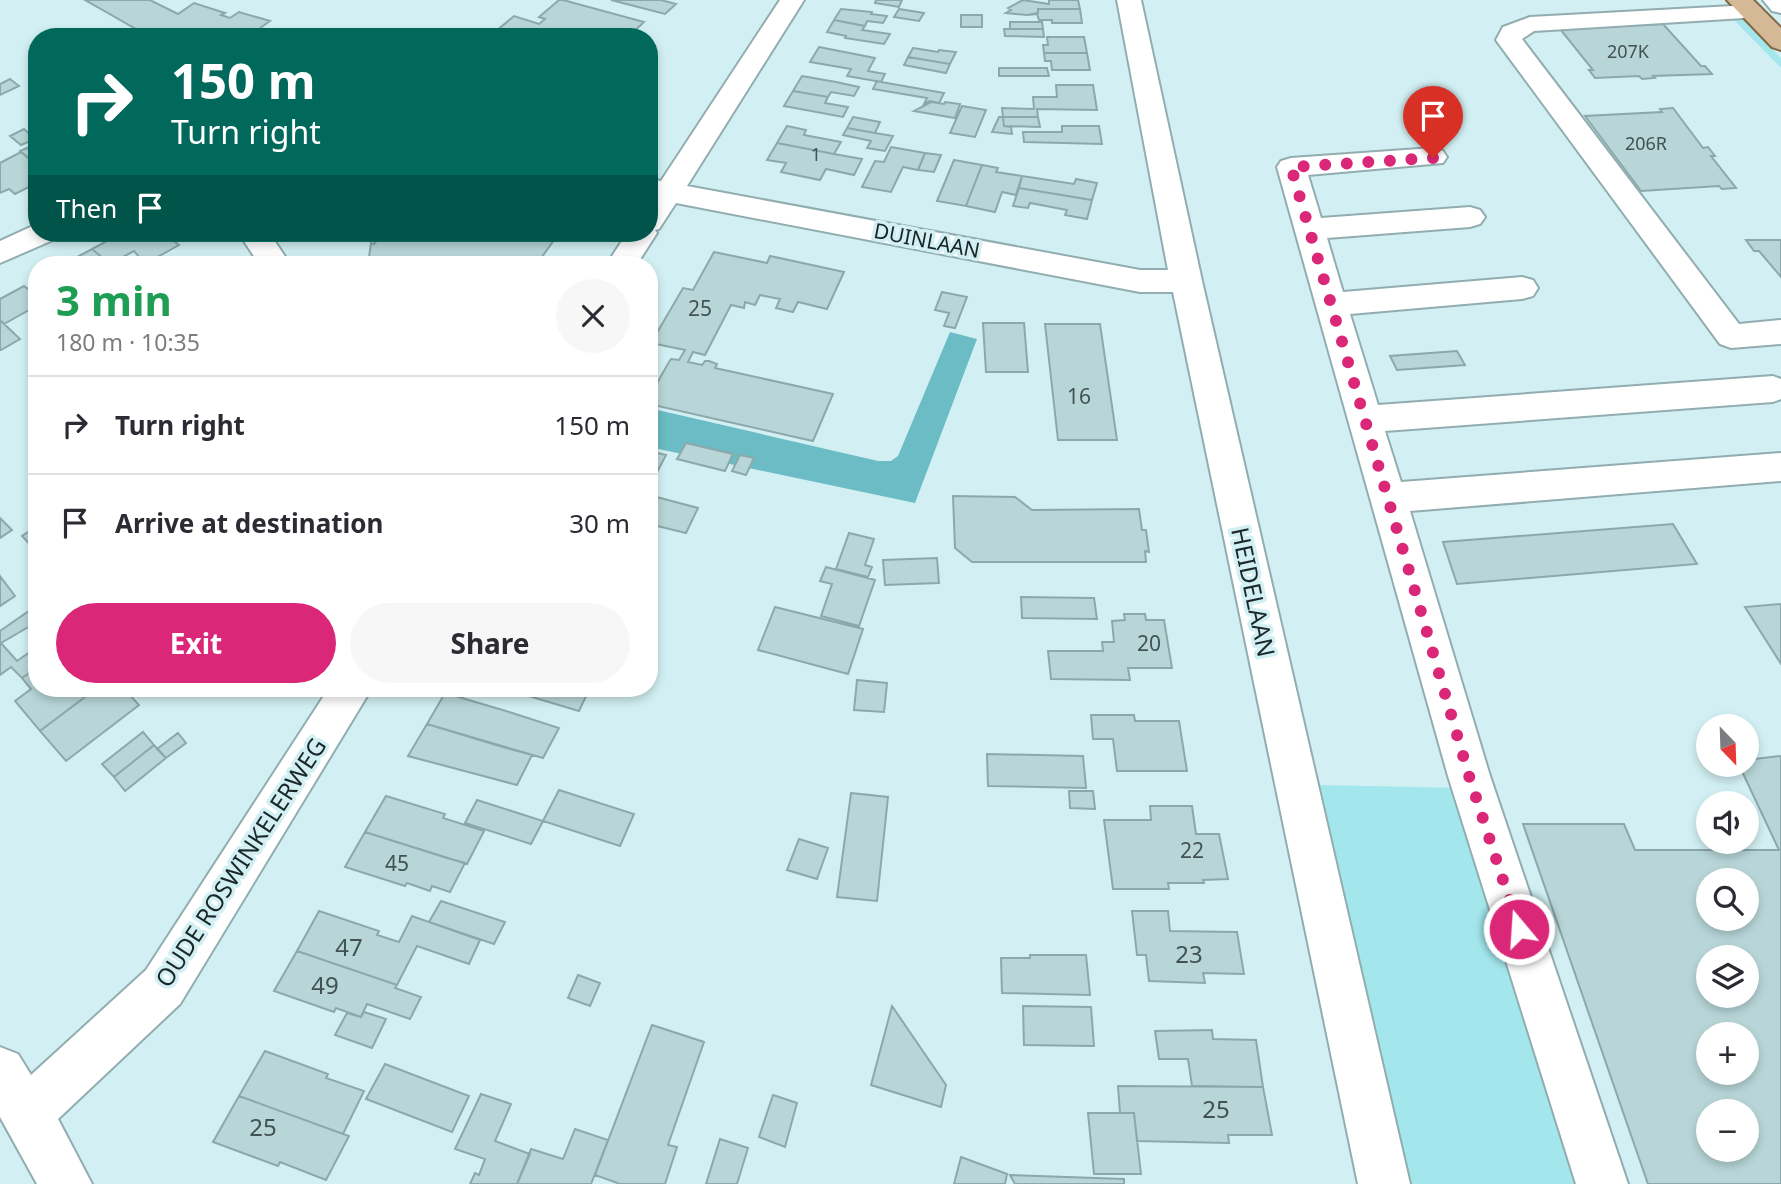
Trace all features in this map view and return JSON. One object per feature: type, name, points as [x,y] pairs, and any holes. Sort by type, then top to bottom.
[{"type":"main road","points":[[1755,4],[1781,42]]},
{"type":"street","points":[[659,189],[792,0]]},
{"type":"street","name":"HEIDELAAN","points":[[1129,0],[1186,281],[1384,1184]]},
{"type":"street","points":[[1777,395],[1555,97],[1509,40],[1512,32],[1530,24],[1755,4],[1781,6]]},
{"type":"street","points":[[1433,158],[1291,167],[1469,776],[1602,1184]]},
{"type":"street","name":"DUINLAAN","points":[[659,189],[1140,281],[1186,281]]},
{"type":"street","points":[[1309,229],[1470,217]]},
{"type":"street","points":[[0,253],[28,240]]},
{"type":"street","points":[[1332,304],[1522,288]]},
{"type":"street","points":[[1731,336],[1781,332]]},
{"type":"street","points":[[1365,419],[1777,395]]},
{"type":"street","points":[[1388,498],[1781,467]]},
{"type":"street","name":"OUDE ROSWINKELERWEG","points":[[27,1113],[163,987],[346,697]]},
{"type":"street","points":[[0,1072],[27,1113],[66,1184]]},
{"type":"shaded area","points":[[1740,16],[1781,58],[1781,68],[1731,17]]},
{"type":"shaded area","points":[[950,332],[977,339],[915,503],[658,449],[658,410],[878,461],[891,461],[898,456]]},
{"type":"shaded area","points":[[1320,785],[1464,788],[1584,1184],[1410,1184]]},
{"type":"building","points":[[85,0],[150,0],[178,14],[194,3],[225,13],[221,15],[230,18],[239,12],[270,21],[260,28],[134,28]]},
{"type":"building","points":[[559,0],[563,0],[644,22],[638,28],[500,28],[514,16],[539,24],[545,19],[539,17]]},
{"type":"building","points":[[611,0],[661,0],[676,4],[665,14]]},
{"type":"building","points":[[876,0],[902,0],[899,7],[875,3]]},
{"type":"building","points":[[1023,0],[1049,4],[1049,0],[1078,0],[1080,9],[1038,9],[1038,13],[1027,15],[1006,13],[1011,10],[1008,8]]},
{"type":"building","points":[[841,9],[887,16],[883,23],[867,21],[865,26],[834,20]]},
{"type":"building","points":[[899,9],[924,13],[919,21],[894,17]]},
{"type":"building","points":[[1038,9],[1080,9],[1082,23],[1052,23],[1052,20],[1039,20],[1037,14],[1027,15],[1038,13]]},
{"type":"building","points":[[961,15],[982,15],[982,27],[961,27]]},
{"type":"building","points":[[834,20],[865,26],[862,30],[890,34],[884,44],[845,38],[846,36],[827,32]]},
{"type":"building","points":[[1010,22],[1042,22],[1043,29],[1010,29]]},
{"type":"building","points":[[1663,24],[1701,66],[1705,66],[1712,74],[1653,76],[1655,78],[1642,79],[1639,76],[1595,78],[1589,70],[1593,70],[1560,29]]},
{"type":"building","points":[[1004,29],[1043,29],[1044,37],[1005,36]]},
{"type":"building","points":[[1047,37],[1084,37],[1087,53],[1044,53],[1043,45],[1048,45]]},
{"type":"building","points":[[819,47],[875,58],[868,71],[885,74],[881,82],[847,76],[851,69],[810,62]]},
{"type":"building","points":[[913,48],[956,52],[950,64],[908,57]]},
{"type":"building","points":[[1044,53],[1087,53],[1090,70],[1052,70],[1051,61],[1045,61]]},
{"type":"building","points":[[908,57],[950,64],[946,73],[904,65]]},
{"type":"building","points":[[999,68],[1047,68],[1049,76],[999,76]]},
{"type":"building","points":[[802,76],[859,87],[854,96],[831,92],[828,97],[793,91]]},
{"type":"building","points":[[10,79],[19,86],[0,95],[0,84]]},
{"type":"building","points":[[877,81],[944,93],[939,103],[930,101],[924,104],[927,98],[873,89]]},
{"type":"building","points":[[1056,85],[1093,85],[1097,110],[1037,109],[1038,117],[1003,117],[1002,108],[1034,109],[1033,97],[1057,97]]},
{"type":"building","points":[[793,91],[828,97],[825,103],[848,107],[843,117],[784,106]]},
{"type":"building","points":[[931,102],[960,104],[955,118],[914,111]]},
{"type":"building","points":[[962,106],[986,110],[975,137],[950,133]]},
{"type":"building","points":[[1673,108],[1703,148],[1708,147],[1715,156],[1711,156],[1736,188],[1722,189],[1719,186],[1641,191],[1585,116],[1662,112],[1660,109]]},
{"type":"building","points":[[853,117],[880,122],[875,133],[847,128]]},
{"type":"building","points":[[999,117],[1003,117],[1004,126],[1011,127],[1012,134],[992,132]]},
{"type":"building","points":[[1003,117],[1038,117],[1040,127],[1004,126]]},
{"type":"building","points":[[787,126],[806,130],[804,135],[841,142],[834,154],[777,143]]},
{"type":"building","points":[[1062,126],[1099,126],[1102,144],[1024,142],[1023,132],[1062,132]]},
{"type":"building","points":[[847,128],[893,136],[885,151],[867,148],[871,141],[843,135]]},
{"type":"building","points":[[24,129],[28,133],[28,142],[21,145],[10,136]]},
{"type":"building","points":[[777,143],[862,159],[854,175],[826,169],[820,180],[781,172],[786,163],[767,160]]},
{"type":"building","points":[[891,147],[925,153],[918,170],[903,167],[891,192],[862,187],[875,161],[884,162]]},
{"type":"building","points":[[28,148],[28,158],[20,151]]},
{"type":"building","points":[[21,152],[28,158],[28,188],[15,194],[9,189],[0,193],[0,163]]},
{"type":"building","points":[[925,153],[941,155],[934,172],[918,170]]},
{"type":"building","points":[[954,160],[982,165],[966,206],[937,201]]},
{"type":"building","points":[[982,165],[998,168],[996,172],[1022,176],[1016,195],[1002,192],[995,212],[966,206]]},
{"type":"building","points":[[1022,176],[1074,184],[1076,179],[1097,183],[1092,200],[1019,188]]},
{"type":"building","points":[[1019,188],[1092,200],[1087,219],[1065,215],[1067,210],[1030,203],[1028,208],[1013,206]]},
{"type":"building","points":[[1746,240],[1781,240],[1781,277],[1759,251],[1754,251]]},
{"type":"building","points":[[105,242],[175,242],[179,245],[159,256],[138,256],[134,251],[125,256],[100,256],[92,249]]},
{"type":"building","points":[[553,242],[543,256],[369,256],[371,243]]},
{"type":"building","points":[[92,249],[100,256],[79,256]]},
{"type":"building","points":[[714,252],[767,263],[770,256],[844,272],[827,309],[798,302],[793,312],[776,308],[780,299],[760,295],[755,305],[745,302],[744,308],[731,305],[705,355],[693,352],[688,362],[702,365],[709,361],[717,364],[715,368],[833,394],[813,441],[658,406],[658,381],[671,359],[679,360],[685,350],[658,344],[658,331],[683,288],[693,290]]},
{"type":"building","points":[[24,286],[28,289],[28,311],[4,324],[0,320],[0,299]]},
{"type":"building","points":[[942,292],[967,297],[955,328],[944,326],[949,313],[935,310]]},
{"type":"building","points":[[0,320],[20,339],[1,350],[0,350]]},
{"type":"building","points":[[983,323],[1024,323],[1028,372],[986,372]]},
{"type":"building","points":[[1045,324],[1100,324],[1117,440],[1058,440]]},
{"type":"building","points":[[1457,351],[1465,365],[1397,370],[1390,356]]},
{"type":"building","points":[[686,443],[733,454],[725,471],[677,459]]},
{"type":"building","points":[[658,453],[666,455],[658,470]]},
{"type":"building","points":[[740,455],[754,458],[746,475],[732,471]]},
{"type":"building","points":[[953,496],[1015,497],[1032,510],[1139,509],[1149,552],[1145,551],[1146,562],[972,562],[955,548]]},
{"type":"building","points":[[658,497],[698,508],[686,533],[658,526]]},
{"type":"building","points":[[0,518],[12,530],[0,538]]},
{"type":"building","points":[[1673,524],[1697,564],[1457,584],[1443,542]]},
{"type":"building","points":[[28,532],[28,542],[22,536]]},
{"type":"building","points":[[849,533],[874,539],[865,565],[872,567],[868,577],[836,569]]},
{"type":"building","points":[[937,558],[939,583],[885,585],[883,560]]},
{"type":"building","points":[[826,567],[875,580],[859,626],[821,616],[832,584],[820,581]]},
{"type":"building","points":[[0,576],[15,596],[0,606]]},
{"type":"building","points":[[1021,597],[1094,598],[1097,619],[1022,618]]},
{"type":"building","points":[[1781,604],[1781,664],[1745,607]]},
{"type":"building","points":[[775,607],[863,629],[848,674],[758,650]]},
{"type":"building","points":[[28,612],[28,627],[1,643],[17,661],[28,653],[28,674],[22,678],[11,667],[0,675],[0,631]]},
{"type":"building","points":[[1124,614],[1145,614],[1146,620],[1164,620],[1172,668],[1128,668],[1130,680],[1051,679],[1048,651],[1103,651],[1102,642],[1114,642],[1112,621],[1125,620]]},
{"type":"building","points":[[28,674],[28,685],[22,678]]},
{"type":"building","points":[[857,680],[887,683],[884,712],[854,710]]},
{"type":"building","points":[[28,691],[28,697],[85,697],[40,731],[15,701]]},
{"type":"building","points":[[85,697],[132,697],[139,705],[66,761],[40,731]]},
{"type":"building","points":[[443,697],[459,697],[559,728],[543,758],[427,724]]},
{"type":"building","points":[[532,697],[586,697],[579,711]]},
{"type":"building","points":[[1091,715],[1134,715],[1135,721],[1179,721],[1187,771],[1117,771],[1113,739],[1093,739]]},
{"type":"building","points":[[427,724],[532,755],[517,785],[408,756]]},
{"type":"building","points":[[143,732],[154,745],[114,777],[102,764]]},
{"type":"building","points":[[178,733],[186,743],[166,758],[157,749]]},
{"type":"building","points":[[154,745],[166,758],[125,791],[114,777]]},
{"type":"building","points":[[987,754],[1083,756],[1086,788],[988,786]]},
{"type":"building","points":[[1781,756],[1781,1184],[1648,1184],[1523,824],[1624,824],[1635,850],[1759,854],[1759,850],[1779,850],[1759,808],[1759,791],[1751,791],[1745,777],[1759,777],[1759,759]]},
{"type":"building","points":[[559,790],[634,814],[620,846],[543,821]]},
{"type":"building","points":[[1069,791],[1093,791],[1095,809],[1070,808]]},
{"type":"building","points":[[851,793],[888,797],[877,901],[837,897]]},
{"type":"building","points":[[386,796],[445,814],[443,818],[484,831],[467,864],[365,832]]},
{"type":"building","points":[[477,800],[543,821],[531,844],[465,823]]},
{"type":"building","points":[[1150,806],[1192,806],[1196,834],[1219,834],[1228,879],[1203,880],[1204,883],[1168,883],[1169,889],[1113,889],[1104,820],[1151,820]]},
{"type":"building","points":[[365,832],[465,863],[450,892],[432,886],[430,891],[407,883],[405,886],[345,867]]},
{"type":"building","points":[[799,839],[828,848],[817,879],[787,870]]},
{"type":"building","points":[[441,901],[505,922],[494,944],[429,922]]},
{"type":"building","points":[[319,911],[379,931],[377,935],[399,942],[412,916],[480,940],[469,964],[417,946],[397,985],[297,951]]},
{"type":"building","points":[[1132,911],[1168,911],[1170,931],[1237,932],[1244,974],[1203,973],[1205,983],[1149,981],[1146,955],[1137,955]]},
{"type":"building","points":[[297,951],[397,985],[395,988],[421,997],[410,1019],[367,1004],[361,1017],[336,1008],[334,1012],[274,991]]},
{"type":"building","points":[[1030,955],[1086,955],[1090,995],[1002,993],[1001,958],[1030,958]]},
{"type":"building","points":[[578,975],[600,983],[590,1006],[568,998]]},
{"type":"building","points":[[892,1006],[946,1085],[941,1107],[871,1085]]},
{"type":"building","points":[[1023,1006],[1091,1007],[1094,1046],[1024,1045]]},
{"type":"building","points":[[364,1012],[386,1019],[372,1048],[335,1035],[347,1013],[361,1017]]},
{"type":"building","points":[[652,1025],[704,1042],[668,1145],[677,1147],[665,1184],[620,1184],[595,1175]]},
{"type":"building","points":[[1212,1030],[1213,1039],[1256,1040],[1263,1087],[1192,1086],[1188,1059],[1159,1059],[1155,1031]]},
{"type":"building","points":[[265,1051],[328,1074],[326,1078],[364,1091],[343,1134],[239,1096]]},
{"type":"building","points":[[385,1064],[469,1096],[452,1132],[366,1099]]},
{"type":"building","points":[[1118,1086],[1263,1087],[1272,1135],[1228,1135],[1229,1143],[1137,1141],[1134,1113],[1120,1113]]},
{"type":"building","points":[[481,1094],[511,1104],[495,1141],[530,1154],[517,1184],[470,1184],[475,1173],[479,1175],[485,1159],[455,1149]]},
{"type":"building","points":[[773,1095],[797,1103],[785,1147],[759,1137]]},
{"type":"building","points":[[239,1096],[349,1136],[326,1180],[280,1162],[278,1166],[213,1142]]},
{"type":"building","points":[[1088,1113],[1134,1113],[1141,1174],[1094,1174]]},
{"type":"building","points":[[575,1129],[608,1140],[591,1184],[517,1184],[531,1149],[563,1159]]},
{"type":"building","points":[[720,1139],[748,1148],[737,1184],[706,1184]]},
{"type":"building","points":[[961,1157],[1007,1174],[1005,1184],[954,1184]]},
{"type":"building","points":[[1010,1175],[1124,1179],[1124,1184],[1015,1184]]},
{"type":"route","points":[[1433,158],[1291,167],[1469,776],[1519,929]]}]
